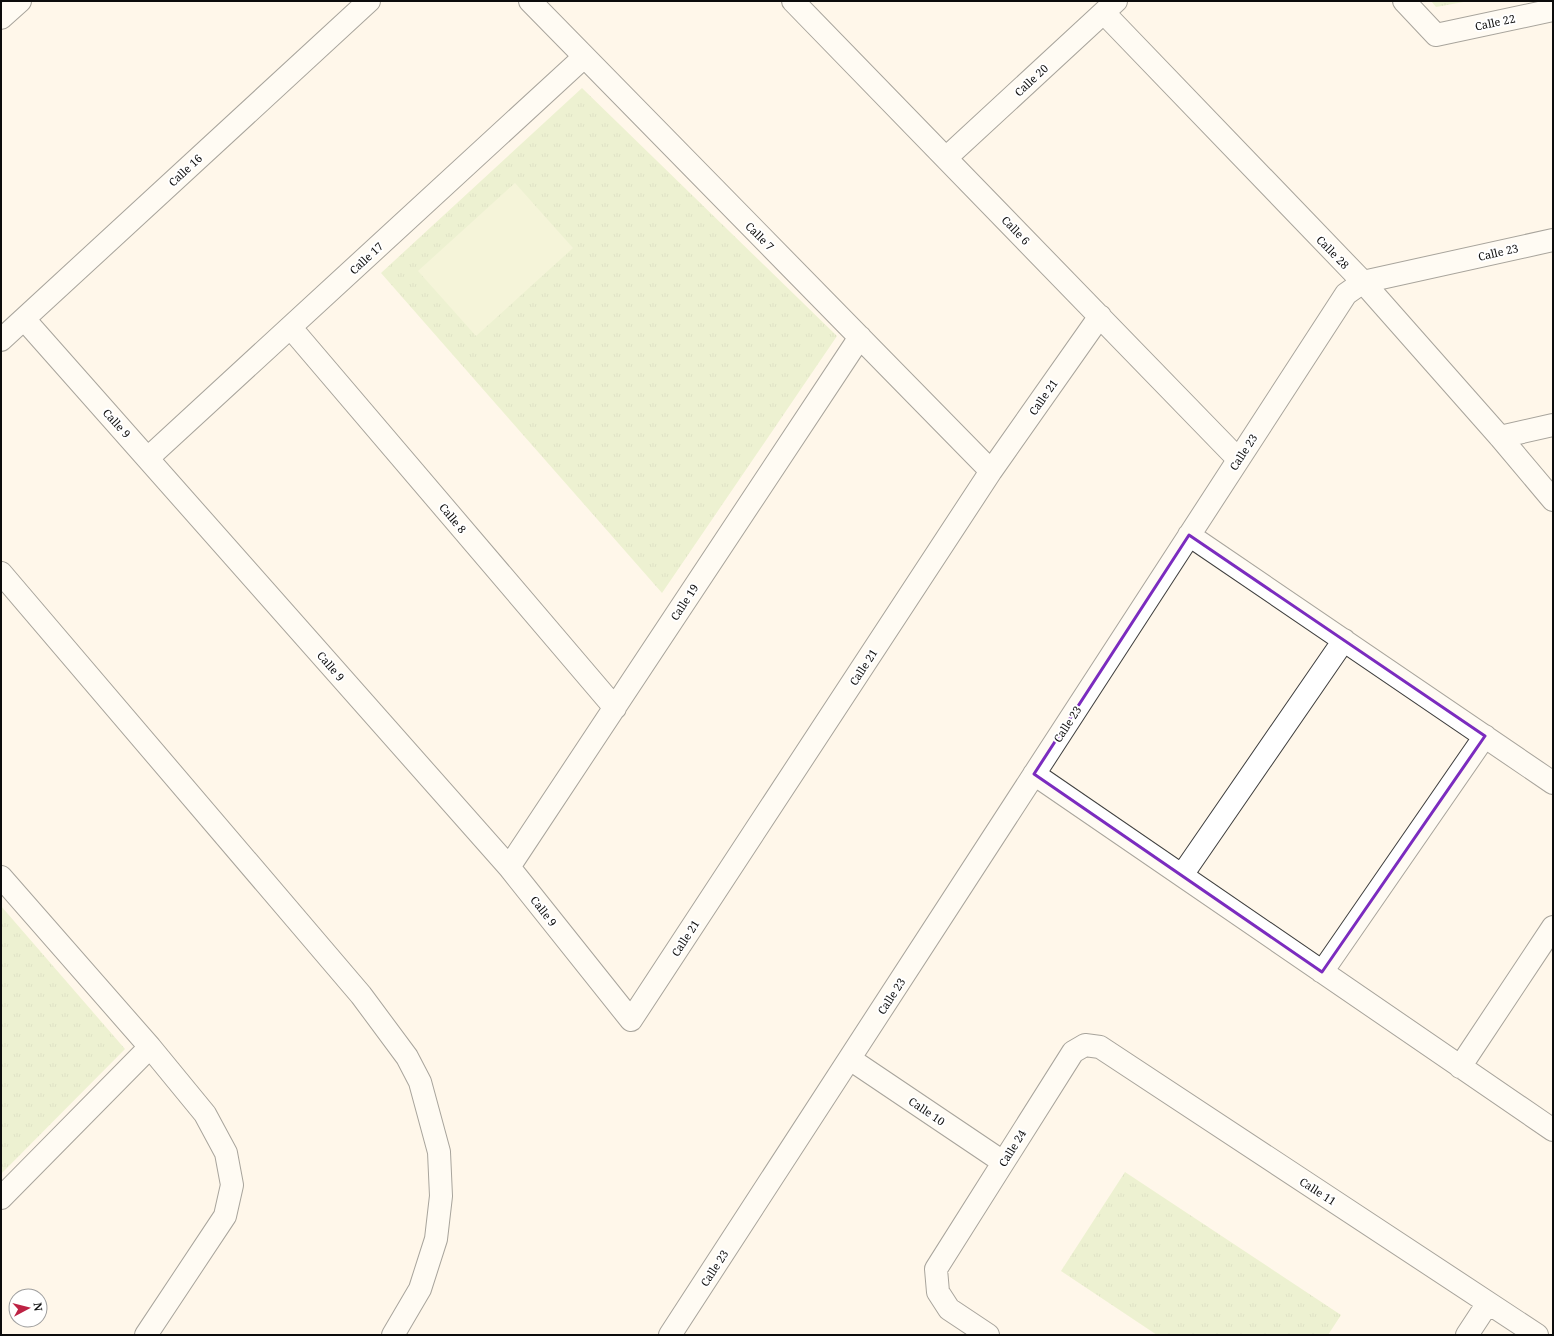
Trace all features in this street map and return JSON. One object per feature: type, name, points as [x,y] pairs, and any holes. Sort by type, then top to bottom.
[{"type":"street","points":[[1,18],[20,1]]},
{"type":"street","name":"Calle 16","points":[[1,340],[369,1]]},
{"type":"street","name":"Calle 7","points":[[530,1],[584,58],[991,471]]},
{"type":"street","name":"Calle 22","points":[[1404,1],[1436,35],[1553,10]]},
{"type":"street","name":"Calle 6","points":[[800,3],[946,158],[1238,459]]},
{"type":"street","name":"Calle 20","points":[[946,158],[1110,7]]},
{"type":"street","name":"Calle 28","points":[[1110,7],[1363,282],[1500,437],[1553,500]]},
{"type":"street","name":"Calle 17","points":[[148,458],[584,58]]},
{"type":"street","name":"Calle 23","points":[[670,1335],[1346,294],[1363,282],[1553,240]]},
{"type":"street","name":"Calle 21","points":[[631,1020],[991,471],[1100,316]]},
{"type":"street","name":"Calle 9","points":[[24,319],[509,868],[631,1020]]},
{"type":"street","name":"Calle 8","points":[[290,328],[615,708]]},
{"type":"street","name":"Calle 19","points":[[509,868],[860,337]]},
{"type":"street","points":[[1500,437],[1553,424]]},
{"type":"street","points":[[1189,535],[1553,783]]},
{"type":"street","points":[[1,573],[356,989],[407,1057],[420,1082],[439,1152],[441,1196],[436,1239],[420,1289],[393,1335]]},
{"type":"street","points":[[1182,875],[1344,640]]},
{"type":"street","points":[[1322,972],[1484,736]]},
{"type":"street","points":[[1034,774],[1553,1130]]},
{"type":"street","points":[[1,877],[150,1048],[205,1114],[226,1153],[232,1185],[225,1216],[146,1335]]},
{"type":"street","points":[[1460,1067],[1553,927]]},
{"type":"street","name":"Calle 24","points":[[988,1335],[949,1309],[938,1292],[936,1269],[1073,1052],[1085,1045],[1100,1047]]},
{"type":"street","name":"Calle 11","points":[[1100,1047],[1537,1335]]},
{"type":"street","points":[[1,1198],[150,1048]]},
{"type":"street","name":"Calle 10","points":[[850,1059],[1003,1162]]},
{"type":"street","points":[[1467,1335],[1488,1303]]},
{"type":"highlighted area","points":[[1189,535],[1485,736],[1322,972],[1034,774]]},
{"type":"green space","points":[[1431,1],[1469,1],[1436,7]]},
{"type":"green space","points":[[582,88],[837,336],[662,593],[381,273]]},
{"type":"green space","points":[[515,183],[573,248],[476,336],[418,271]]},
{"type":"green space","points":[[1,906],[125,1049],[1,1174]]},
{"type":"green space","points":[[1125,1172],[1341,1315],[1328,1335],[1157,1335],[1061,1271]]}]
